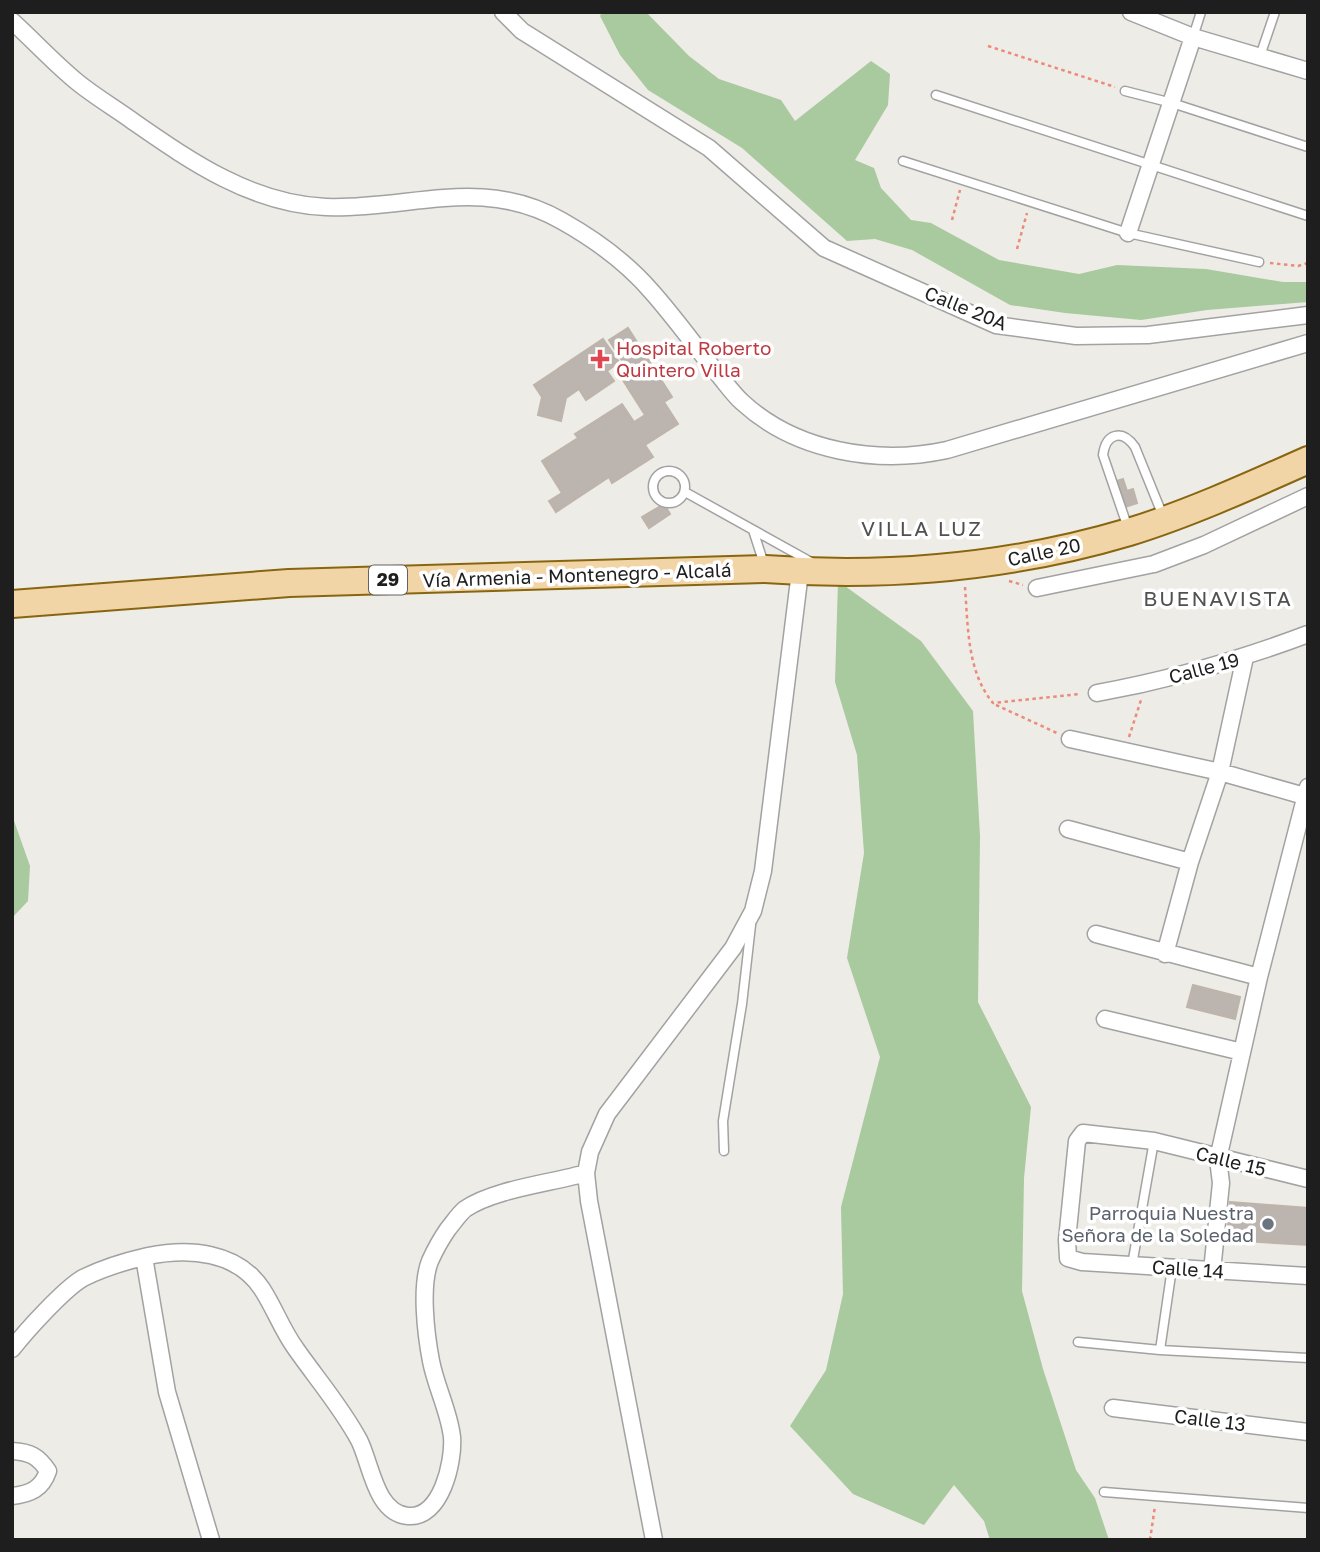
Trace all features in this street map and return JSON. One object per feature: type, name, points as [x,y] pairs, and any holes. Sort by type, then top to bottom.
[{"type":"main road","name":"Calle 20","points":[[765,569],[831,573],[894,572],[958,567],[1060,550],[1129,532],[1255,484],[1308,460]]},
{"type":"main road","name":"Vía Armenia - Montenegro - Alcalá","points":[[12,604],[289,583],[765,569]]},
{"type":"street","name":"Calle 20A","points":[[503,12],[522,31],[709,148],[824,248],[996,325],[1076,336],[1148,335],[1308,315]]},
{"type":"street","points":[[1131,12],[1193,37],[1308,71]]},
{"type":"street","points":[[12,21],[76,81],[146,130],[220,178],[274,200],[327,207],[437,197],[501,198],[534,206],[564,222],[613,256],[651,290],[741,401],[783,430],[845,453],[896,456],[924,455],[947,450],[1308,343]]},
{"type":"street","points":[[1128,233],[1193,37]]},
{"type":"street","points":[[1037,588],[1154,564],[1204,545],[1308,495]]},
{"type":"street","points":[[654,1540],[589,1201],[586,1173],[590,1152],[607,1114],[733,948],[753,911],[763,871],[800,572]]},
{"type":"street","name":"Calle 19","points":[[1097,693],[1147,684],[1245,657],[1308,634]]},
{"type":"street","points":[[1165,954],[1190,862],[1220,772],[1245,657]]},
{"type":"street","points":[[1070,739],[1307,793],[1259,977],[1218,1159],[1221,1183],[1212,1271]]},
{"type":"street","points":[[1068,829],[1190,862]]},
{"type":"street","points":[[1096,934],[1259,977]]},
{"type":"street","points":[[1104,1019],[1242,1052]]},
{"type":"street","name":"Calle 15","points":[[1068,1258],[1067,1240],[1077,1142],[1083,1133],[1154,1141],[1308,1180]]},
{"type":"street","points":[[12,1349],[26,1331],[81,1279],[110,1266],[171,1252],[199,1252],[220,1258],[240,1267],[261,1288],[283,1331],[360,1441],[384,1500],[391,1509],[410,1517],[422,1514],[432,1506],[443,1489],[450,1465],[452,1439],[447,1412],[431,1362],[426,1283],[429,1263],[440,1242],[464,1210],[482,1200],[586,1173]]},
{"type":"street","points":[[144,1257],[167,1392],[211,1540]]},
{"type":"street","name":"Calle 14","points":[[1068,1258],[1083,1262],[1308,1276]]},
{"type":"street","name":"Calle 13","points":[[1113,1408],[1308,1433]]},
{"type":"street","points":[[12,1451],[28,1452],[41,1459],[48,1471],[45,1482],[28,1494],[12,1496]]},
{"type":"lane","points":[[1193,37],[1201,12]]},
{"type":"lane","points":[[1260,56],[1275,12]]},
{"type":"lane","points":[[1125,90],[1308,147]]},
{"type":"lane","points":[[936,95],[1308,216]]},
{"type":"lane","points":[[903,162],[1128,233],[1259,262]]},
{"type":"lane","points":[[1129,532],[1104,455],[1105,444],[1111,438],[1120,435],[1129,438],[1135,447],[1164,519]]},
{"type":"lane","points":[[671,470],[682,476],[685,492],[679,500],[666,503],[655,495],[653,484],[659,474],[671,470]]},
{"type":"lane","points":[[685,492],[831,573]]},
{"type":"lane","points":[[753,530],[765,569]]},
{"type":"lane","points":[[724,1151],[723,1121],[742,1004],[753,911]]},
{"type":"lane","points":[[1132,1265],[1154,1141]]},
{"type":"lane","points":[[1160,1350],[1172,1268]]},
{"type":"lane","points":[[1078,1342],[1160,1350],[1308,1358]]},
{"type":"lane","points":[[1104,1492],[1308,1508]]},
{"type":"path","points":[[988,46],[1125,90]]},
{"type":"path","points":[[952,220],[963,180]]},
{"type":"path","points":[[1017,249],[1030,203]]},
{"type":"path","points":[[1259,262],[1298,266],[1308,263]]},
{"type":"path","points":[[958,567],[965,587],[970,640],[982,690],[993,703],[1070,739]]},
{"type":"path","points":[[1124,752],[1147,684]]},
{"type":"path","points":[[993,703],[1097,693]]},
{"type":"path","points":[[1150,1540],[1157,1496]]},
{"type":"green space","points":[[602,12],[646,12],[689,56],[719,79],[781,100],[795,121],[871,61],[890,74],[888,105],[855,160],[874,168],[881,188],[911,220],[931,223],[999,260],[1079,274],[1117,265],[1206,269],[1283,282],[1308,282],[1308,302],[1207,310],[1141,320],[1065,313],[1010,305],[912,250],[875,239],[847,241],[742,148],[648,90],[620,55],[600,16]]},
{"type":"green space","points":[[838,581],[921,641],[973,711],[980,836],[978,1002],[1031,1107],[1024,1178],[1022,1291],[1043,1369],[1076,1470],[1095,1498],[1109,1540],[990,1540],[984,1521],[954,1485],[924,1525],[853,1494],[790,1426],[826,1370],[843,1294],[841,1207],[880,1057],[847,958],[864,853],[857,755],[835,682]]},
{"type":"green space","points":[[12,815],[30,866],[28,901],[12,918]]},
{"type":"building","points":[[628,328],[672,397],[664,402],[678,424],[645,445],[653,457],[612,483],[609,477],[556,512],[549,501],[562,493],[542,461],[578,438],[575,434],[622,404],[634,422],[645,415],[621,377],[629,372],[609,340]]},
{"type":"building","points":[[603,339],[619,362],[607,371],[614,381],[586,400],[579,389],[566,398],[561,421],[538,415],[542,397],[534,385]]},
{"type":"building","points":[[1123,479],[1127,491],[1133,489],[1137,503],[1125,507],[1117,481]]},
{"type":"building","points":[[664,504],[670,514],[649,528],[642,517]]},
{"type":"building","points":[[1193,985],[1240,997],[1235,1019],[1187,1007]]},
{"type":"building","name":"Parroquia Nuestra Señora de la Soledad","points":[[1230,1202],[1308,1208],[1308,1245],[1227,1240]]},
{"type":"place","name":"Hospital Roberto Quintero Villa","points":[[600,359]]},
{"type":"place","name":"Parroquia Nuestra Señora de la Soledad","points":[[1268,1224]]},
{"type":"district","name":"VILLA LUZ","points":[[922,529]]},
{"type":"district","name":"BUENAVISTA","points":[[1218,599]]}]
